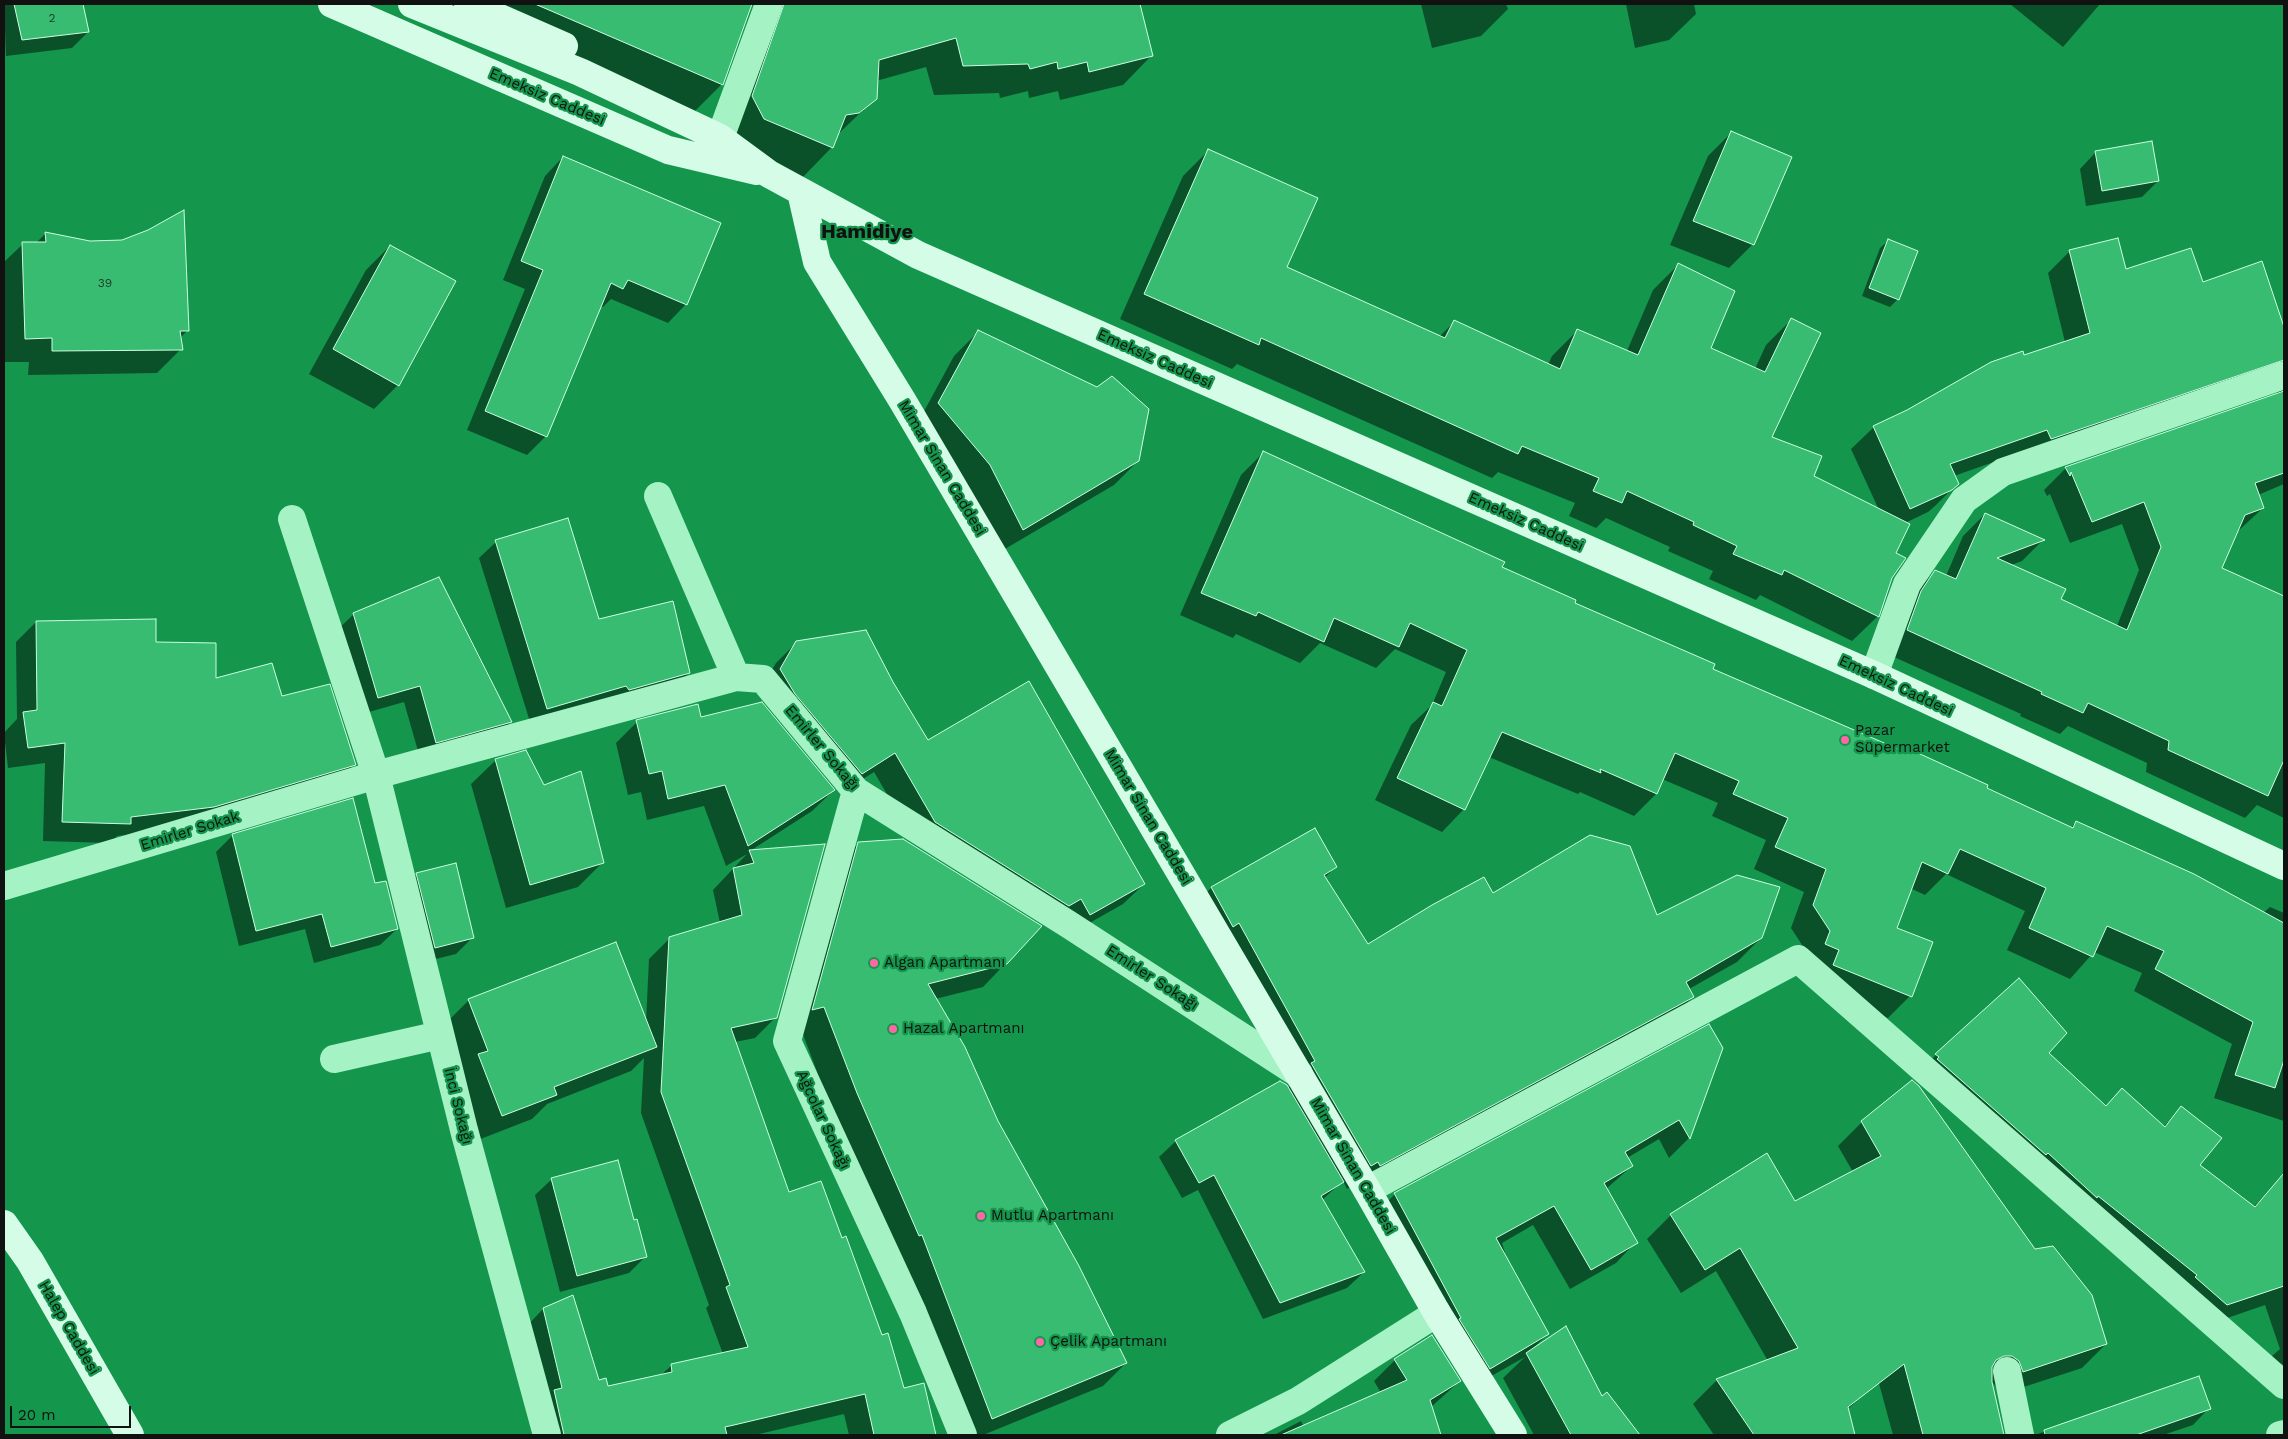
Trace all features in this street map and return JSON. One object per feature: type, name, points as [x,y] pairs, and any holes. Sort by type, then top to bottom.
[{"type":"main road","name":"Emeksiz Caddesi","points":[[332,4],[668,150],[769,174]]},
{"type":"main road","name":"Emeksiz Caddesi","points":[[412,4],[580,72],[720,138]]},
{"type":"main road","name":"Emeksiz Caddesi","points":[[468,4],[656,87],[769,174],[918,255],[1874,675],[2284,866]]},
{"type":"main road","name":"Mimar Sinan Caddesi","points":[[801,192],[817,262],[902,400],[1367,1190],[1437,1313],[1513,1435]]},
{"type":"main road","name":"Halep Caddesi","points":[[4,1224],[30,1261],[130,1435]]},
{"type":"street","points":[[720,138],[769,4]]},
{"type":"street","points":[[1874,675],[1907,584],[1964,500],[2003,472],[2284,375]]},
{"type":"street","points":[[658,496],[736,677]]},
{"type":"street","name":"İnci Sokağı","points":[[292,519],[376,775],[464,1130],[547,1435]]},
{"type":"street","name":"Emirler Sokağı","points":[[376,775],[736,677],[763,679],[856,792],[1068,924],[1299,1074]]},
{"type":"street","name":"Emirler Sokak","points":[[4,886],[376,775]]},
{"type":"street","name":"Ağcolar Sokağı","points":[[856,792],[787,1041],[912,1313],[963,1435]]},
{"type":"street","points":[[1367,1190],[1798,959],[2284,1385]]},
{"type":"street","points":[[334,1060],[440,1034]]},
{"type":"street","points":[[1230,1435],[1298,1401],[1437,1313]]},
{"type":"street","points":[[2007,1371],[2020,1435]]},
{"type":"street","points":[[2280,1435],[2284,1434]]},
{"type":"building","points":[[14,4],[83,4],[89,32],[22,40]]},
{"type":"building","points":[[535,4],[752,4],[723,85]]},
{"type":"building","points":[[784,4],[1140,4],[1153,56],[1089,72],[1087,62],[1058,69],[1057,62],[1030,69],[1028,64],[963,66],[956,38],[879,60],[877,99],[859,113],[846,115],[833,148],[764,119],[752,96]]},
{"type":"building","points":[[1731,131],[1792,157],[1754,245],[1693,221]]},
{"type":"building","points":[[2152,141],[2159,181],[2102,191],[2095,151]]},
{"type":"building","points":[[1208,149],[1318,198],[1287,267],[1445,338],[1454,320],[1560,369],[1577,329],[1638,355],[1678,263],[1735,291],[1711,348],[1765,372],[1791,318],[1821,333],[1772,437],[1822,456],[1814,476],[1910,524],[1896,553],[1906,558],[1892,578],[1879,617],[1784,570],[1782,575],[1733,554],[1737,546],[1693,525],[1694,522],[1627,491],[1622,503],[1593,491],[1599,478],[1522,446],[1518,454],[1261,338],[1259,345],[1144,294]]},
{"type":"building","points":[[563,156],[721,223],[687,305],[628,280],[623,289],[611,283],[547,437],[485,411],[543,270],[521,261]]},
{"type":"building","points":[[184,210],[189,331],[180,331],[183,350],[52,351],[52,338],[25,339],[22,242],[46,242],[45,232],[90,241],[122,240],[148,230]]},
{"type":"building","points":[[2118,238],[2126,269],[2191,248],[2203,282],[2262,261],[2284,327],[2284,360],[2051,439],[2047,430],[1950,464],[1959,484],[1952,490],[1910,509],[1873,426],[1907,410],[1991,362],[2023,351],[2024,355],[2090,333],[2069,250]]},
{"type":"building","points":[[1888,239],[1918,251],[1899,300],[1869,288]]},
{"type":"building","points":[[390,245],[456,281],[399,386],[333,349]]},
{"type":"building","points":[[978,330],[1097,387],[1112,376],[1149,409],[1139,461],[1023,530],[990,465],[938,403]]},
{"type":"building","points":[[2284,391],[2284,473],[2255,483],[2264,508],[2245,515],[2222,568],[2284,596],[2284,760],[2268,796],[2168,750],[2169,741],[2088,703],[2083,713],[2041,694],[2042,692],[1907,630],[1921,591],[1935,570],[1956,579],[1985,513],[2045,540],[1997,558],[2066,589],[2061,599],[2127,630],[2161,547],[2144,502],[2092,522],[2071,472],[2070,476],[2065,467]]},
{"type":"building","points":[[1263,451],[1505,562],[1502,567],[1576,600],[1575,603],[1715,664],[1713,669],[1905,752],[1907,748],[1988,785],[1987,788],[2073,828],[2076,821],[2194,874],[2284,923],[2284,1060],[2275,1088],[2235,1075],[2253,1022],[2155,969],[2164,951],[2107,926],[2093,957],[2029,928],[2046,888],[1960,849],[1948,874],[1922,862],[1897,928],[1933,942],[1912,997],[1833,965],[1839,950],[1825,944],[1830,931],[1813,905],[1826,869],[1775,847],[1788,818],[1733,794],[1739,781],[1675,753],[1657,794],[1600,769],[1601,773],[1502,732],[1465,810],[1397,778],[1433,702],[1442,706],[1467,650],[1410,623],[1399,647],[1334,618],[1324,642],[1258,612],[1256,616],[1201,593]]},
{"type":"building","points":[[568,518],[599,619],[673,601],[690,673],[629,690],[626,686],[547,709],[495,540]]},
{"type":"building","points":[[439,577],[512,722],[436,743],[420,686],[378,698],[353,613]]},
{"type":"building","points":[[156,619],[156,642],[216,643],[216,678],[272,663],[282,696],[330,684],[356,765],[214,807],[131,817],[131,824],[62,822],[65,743],[28,748],[23,712],[37,710],[36,621]]},
{"type":"building","points":[[866,630],[893,682],[928,740],[1029,681],[1145,884],[1090,915],[1081,899],[1069,906],[935,822],[895,753],[862,774],[795,694],[780,669],[796,641]]},
{"type":"building","points":[[762,702],[835,790],[748,846],[725,785],[668,799],[662,771],[649,774],[636,720],[698,704],[701,717]]},
{"type":"building","points":[[526,750],[544,785],[581,771],[604,863],[530,885],[495,759]]},
{"type":"building","points":[[353,798],[375,883],[386,881],[398,929],[331,947],[322,914],[256,931],[232,834]]},
{"type":"building","points":[[1315,828],[1337,867],[1324,875],[1368,944],[1432,905],[1484,877],[1493,893],[1590,835],[1630,846],[1657,915],[1737,875],[1780,887],[1762,938],[1686,982],[1694,997],[1380,1166],[1378,1162],[1371,1166],[1311,1063],[1315,1061],[1239,923],[1233,927],[1211,887]]},
{"type":"building","points":[[903,839],[1042,926],[1007,964],[928,984],[965,1047],[998,1121],[1079,1266],[1127,1363],[992,1419],[922,1235],[919,1236],[857,1093],[824,1007],[812,1010],[858,842]]},
{"type":"building","points":[[825,844],[777,1018],[731,1028],[789,1192],[821,1181],[842,1238],[846,1236],[882,1335],[888,1333],[904,1388],[924,1383],[936,1435],[874,1435],[865,1394],[725,1427],[727,1435],[564,1435],[554,1390],[562,1388],[543,1308],[573,1295],[599,1380],[606,1378],[608,1386],[672,1372],[671,1364],[748,1347],[726,1287],[730,1285],[661,1092],[669,937],[742,915],[733,868],[754,863],[749,850]]},
{"type":"building","points":[[456,863],[474,938],[435,948],[416,873]]},
{"type":"building","points":[[616,942],[657,1047],[554,1087],[557,1095],[502,1116],[478,1054],[488,1051],[468,999]]},
{"type":"building","points":[[2019,978],[2067,1033],[2049,1053],[2106,1106],[2122,1088],[2165,1127],[2181,1106],[2222,1138],[2200,1165],[2255,1207],[2284,1173],[2284,1286],[2227,1305],[2195,1277],[2197,1275],[2098,1196],[2097,1198],[2048,1153],[2046,1155],[1937,1059],[1939,1057],[1935,1054]]},
{"type":"building","points":[[1709,1024],[1723,1048],[1690,1139],[1679,1120],[1625,1152],[1633,1166],[1604,1183],[1638,1243],[1591,1270],[1554,1206],[1496,1238],[1549,1334],[1490,1369],[1459,1319],[1461,1318],[1394,1193]]},
{"type":"building","points":[[1912,1080],[1919,1086],[2035,1249],[2053,1246],[2092,1295],[2107,1344],[2023,1372],[2019,1361],[2012,1356],[2004,1356],[1996,1360],[1992,1367],[1992,1382],[2004,1435],[1923,1435],[1904,1364],[1848,1407],[1855,1435],[1754,1435],[1716,1379],[1798,1348],[1740,1248],[1705,1270],[1670,1214],[1767,1153],[1795,1201],[1881,1156],[1861,1121]]},
{"type":"building","points":[[1280,1081],[1287,1085],[1344,1182],[1321,1196],[1365,1272],[1280,1303],[1214,1175],[1199,1183],[1175,1140]]},
{"type":"building","points":[[618,1160],[634,1220],[637,1219],[647,1257],[577,1276],[551,1178]]},
{"type":"building","points":[[1566,1326],[1602,1396],[1607,1392],[1640,1435],[1571,1435],[1526,1353]]},
{"type":"building","points":[[1432,1335],[1461,1381],[1430,1400],[1441,1435],[1281,1435],[1407,1380],[1394,1359]]},
{"type":"building","points":[[2199,1376],[2211,1409],[2136,1435],[2045,1435],[2044,1430]]},
{"type":"place","name":"Pazar Süpermarket","points":[[1845,740]]},
{"type":"place","name":"Algan Apartmanı","points":[[874,963]]},
{"type":"place","name":"Hazal Apartmanı","points":[[893,1029]]},
{"type":"place","name":"Mutlu Apartmanı","points":[[981,1216]]},
{"type":"place","name":"Çelik Apartmanı","points":[[1040,1342]]},
{"type":"district","name":"Hamidiye","points":[[867,232]]}]
